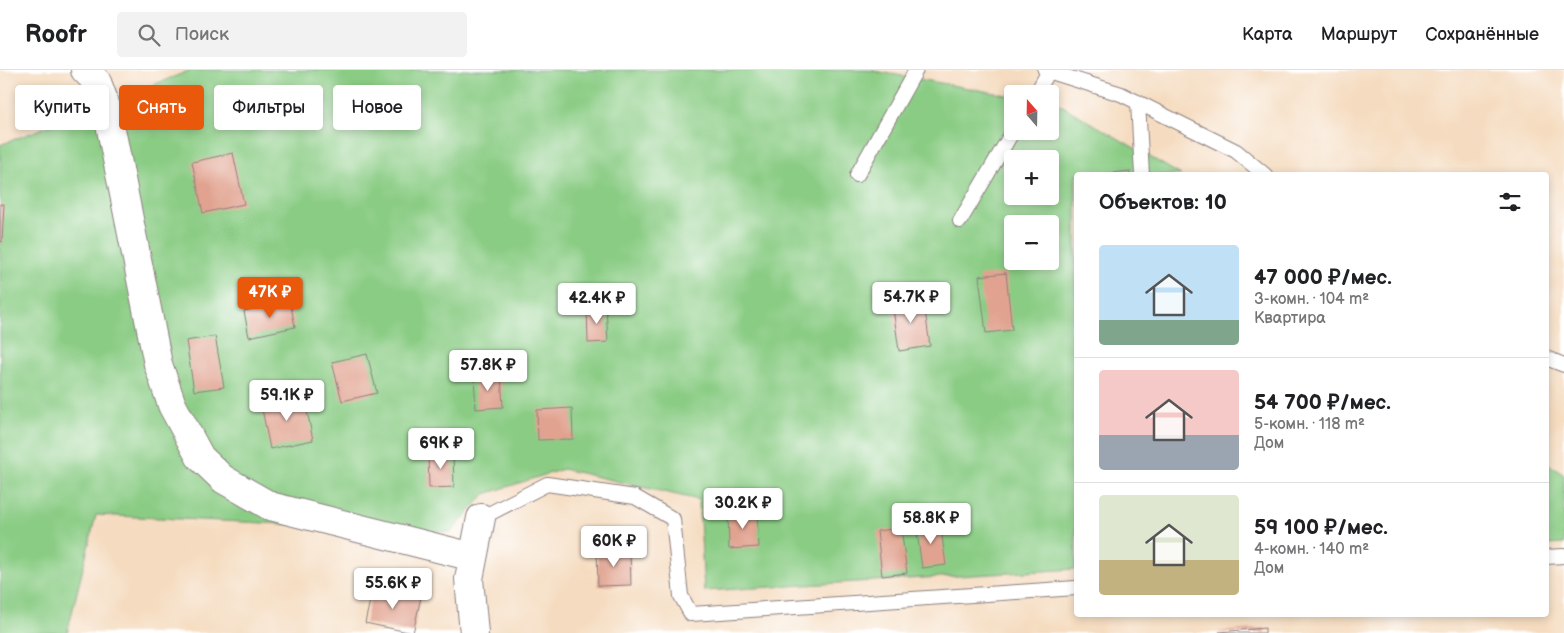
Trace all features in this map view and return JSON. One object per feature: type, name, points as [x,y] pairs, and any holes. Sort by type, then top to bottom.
[{"type":"street","points":[[84,70],[97,82],[107,109],[158,364],[172,406],[200,457],[223,479],[270,506],[473,557]]},
{"type":"street","points":[[474,633],[469,579],[481,518]]},
{"type":"lane","points":[[857,175],[916,70]]},
{"type":"lane","points":[[1040,85],[1047,71],[1121,94],[1236,151],[1262,172]]},
{"type":"lane","points":[[1138,102],[1142,172]]},
{"type":"lane","points":[[960,221],[1009,140]]},
{"type":"lane","points":[[1549,359],[1564,364]]},
{"type":"lane","points":[[481,518],[547,484],[635,497],[673,519],[681,596],[691,614],[1074,588]]},
{"type":"lane","points":[[1549,557],[1564,556]]},
{"type":"green space","points":[[191,70],[869,70],[1004,95],[1004,140],[1059,140],[1059,104],[1176,172],[1074,172],[1074,569],[704,591],[699,500],[563,469],[485,494],[451,532],[96,515],[67,633],[0,633],[0,145],[38,130],[109,130],[109,102],[119,98],[119,130],[204,130],[204,85],[153,85]]},
{"type":"green space","points":[[1549,464],[1564,475],[1564,544],[1549,545]]},
{"type":"building","points":[[233,153],[244,204],[203,213],[192,162]]},
{"type":"building","points":[[0,204],[4,204],[2,242],[0,242]]},
{"type":"building","points":[[1006,273],[1012,330],[986,333],[979,276]]},
{"type":"building","points":[[923,296],[930,346],[899,351],[892,301]]},
{"type":"building","points":[[290,301],[295,327],[249,337],[244,311]]},
{"type":"building","points":[[606,306],[608,342],[588,343],[587,307]]},
{"type":"building","points":[[215,336],[224,387],[194,391],[186,341]]},
{"type":"building","points":[[367,354],[377,393],[342,401],[332,362]]},
{"type":"building","points":[[501,375],[503,407],[476,409],[474,376]]},
{"type":"building","points":[[304,396],[313,440],[270,449],[261,404]]},
{"type":"building","points":[[572,408],[573,439],[538,440],[537,410]]},
{"type":"building","points":[[453,453],[454,487],[429,488],[428,454]]},
{"type":"building","points":[[757,512],[759,547],[729,549],[728,513]]},
{"type":"building","points":[[940,522],[946,565],[922,568],[916,525]]},
{"type":"building","points":[[901,528],[907,573],[882,576],[877,531]]},
{"type":"building","points":[[630,550],[631,585],[598,586],[597,551]]},
{"type":"building","points":[[373,587],[421,597],[413,633],[365,623]]},
{"type":"building","points":[[1265,628],[1265,633],[1219,633],[1219,632]]}]
